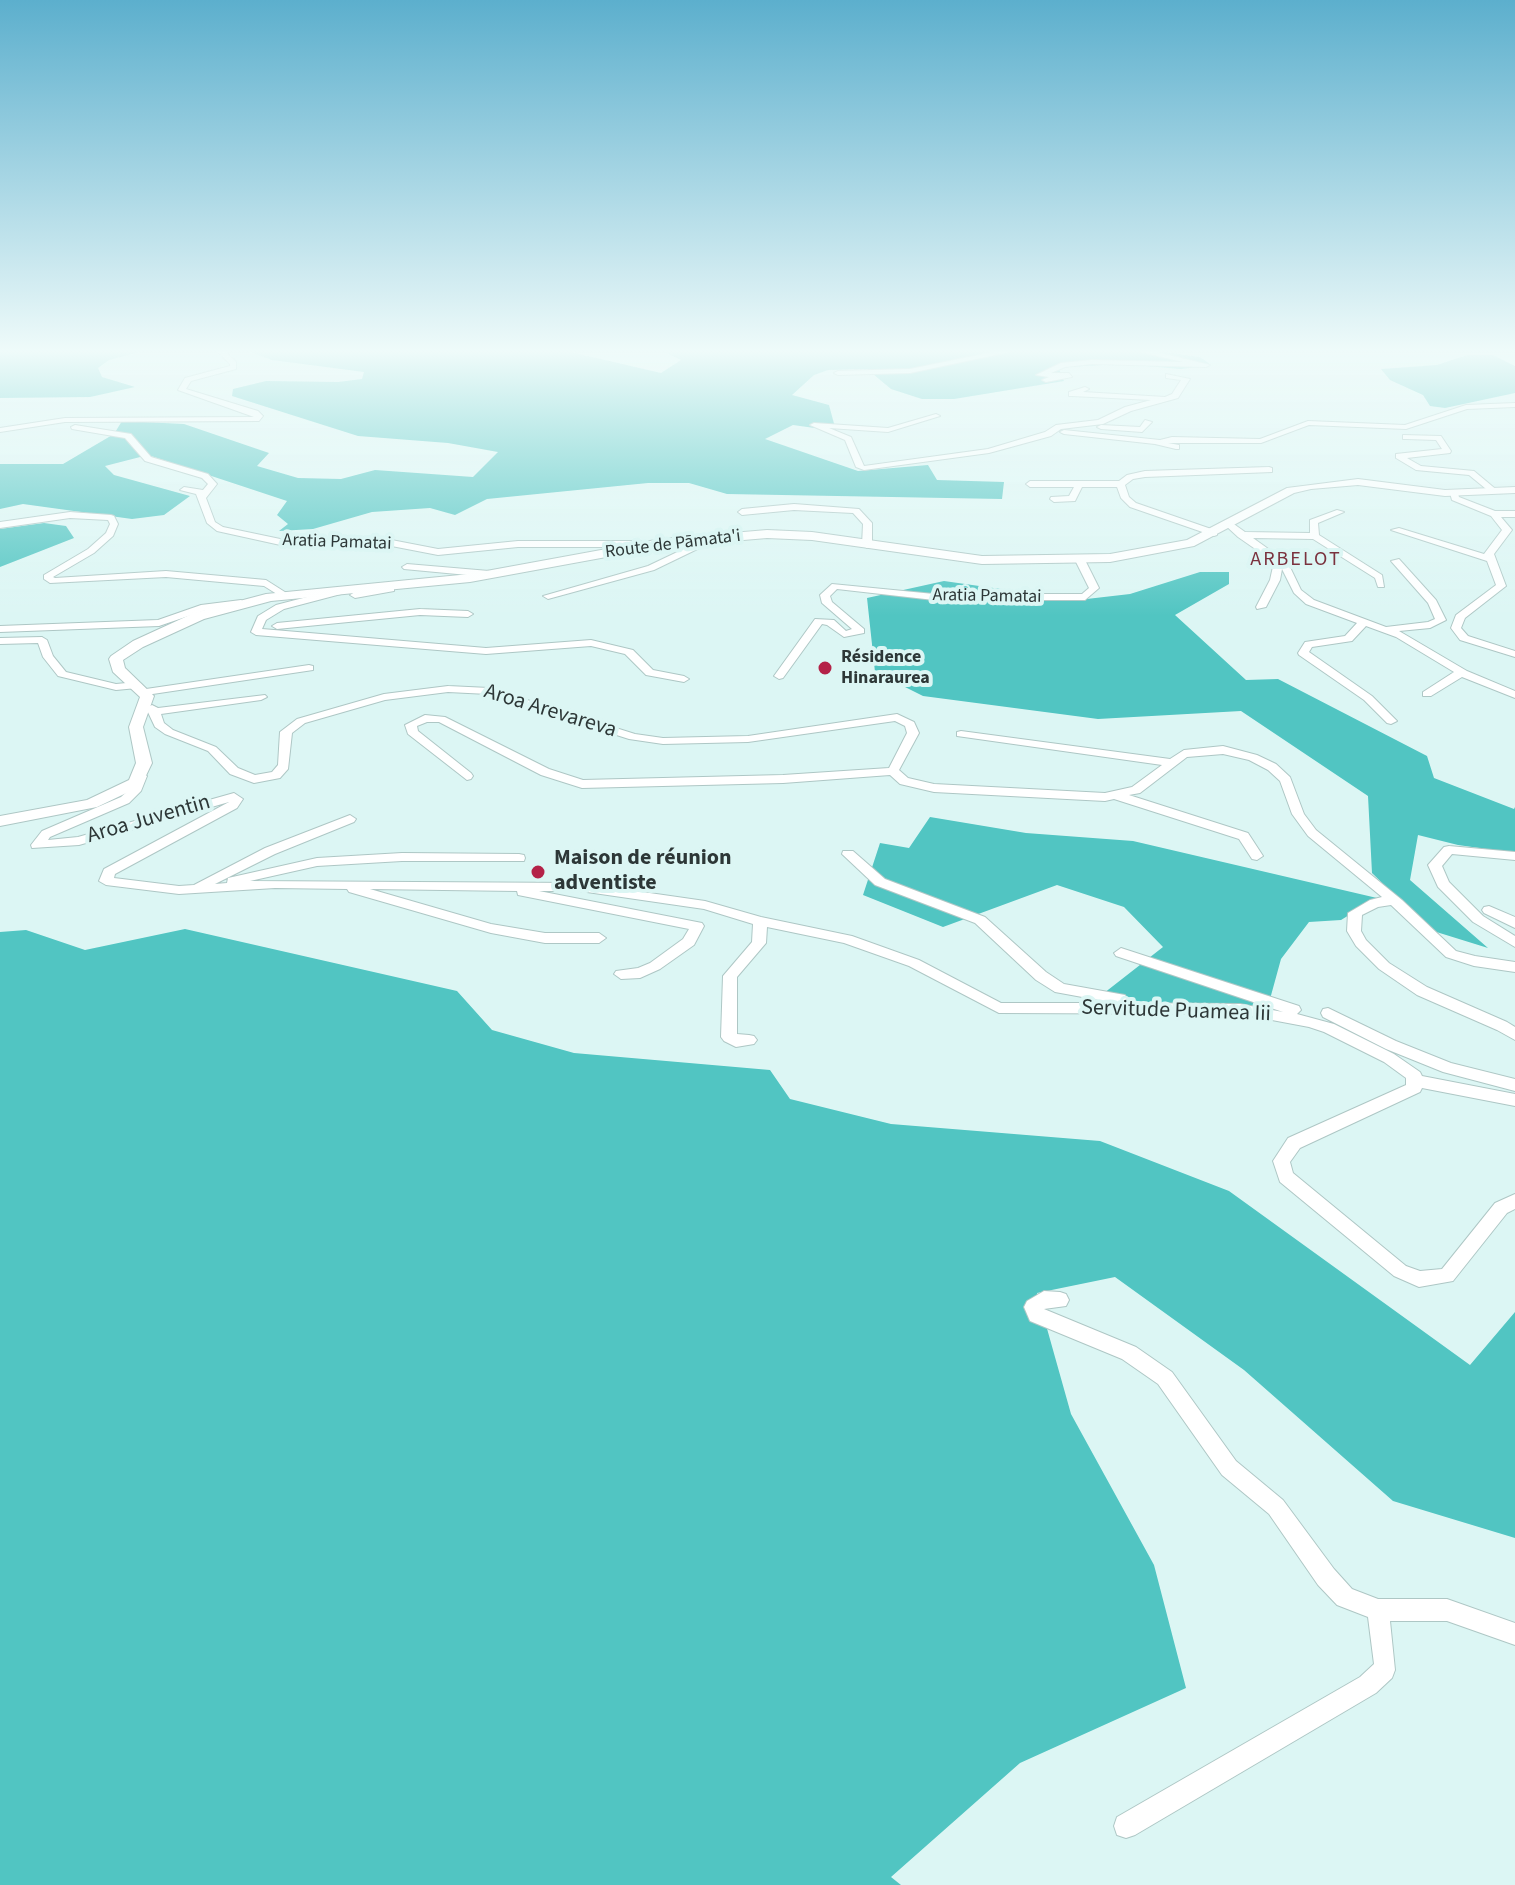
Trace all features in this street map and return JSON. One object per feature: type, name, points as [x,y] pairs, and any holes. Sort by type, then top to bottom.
[{"type":"main road","name":"Route de Pāmata'i","points":[[146,698],[115,664],[121,654],[199,616],[283,594],[359,590],[449,580],[659,544],[786,534],[971,559],[1080,560],[1166,549],[1214,533],[1291,490],[1311,486],[1366,482],[1454,493],[1515,490]]},
{"type":"main road","points":[[0,821],[101,801],[125,790],[141,776],[144,763],[136,727],[146,698]]},
{"type":"street","points":[[131,440],[148,459],[205,476],[213,484],[203,496],[184,490]]},
{"type":"street","points":[[848,440],[861,468],[970,454],[1020,440]]},
{"type":"street","points":[[1123,440],[1143,443],[1264,440]]},
{"type":"street","points":[[1399,456],[1447,451],[1439,440]]},
{"type":"street","points":[[1158,442],[1176,447]]},
{"type":"street","points":[[1399,456],[1452,456]]},
{"type":"street","points":[[1399,456],[1419,468],[1471,473],[1494,491]]},
{"type":"street","points":[[1030,484],[1121,484],[1130,477],[1145,474],[1269,467]]},
{"type":"street","points":[[1054,499],[1072,499],[1079,484]]},
{"type":"street","points":[[1121,484],[1125,498],[1133,505],[1214,533]]},
{"type":"street","points":[[1454,493],[1455,498],[1494,514],[1515,514]]},
{"type":"street","name":"Aratia Pamatai","points":[[203,496],[211,523],[220,529],[299,544],[376,540],[438,552],[518,544],[659,544]]},
{"type":"street","points":[[742,512],[763,507],[806,507],[860,513],[868,523],[867,545]]},
{"type":"street","points":[[1315,536],[1313,522],[1340,512]]},
{"type":"street","points":[[1494,514],[1507,530],[1490,552],[1501,586],[1460,617],[1456,628],[1464,638],[1515,654]]},
{"type":"street","points":[[0,525],[70,515],[111,518],[114,524],[110,534],[91,551],[50,574],[47,577],[53,581],[144,573],[271,584]]},
{"type":"street","points":[[1228,524],[1289,570],[1302,596],[1363,623],[1385,629],[1462,672],[1515,695]]},
{"type":"street","points":[[1396,530],[1490,559]]},
{"type":"street","points":[[1241,535],[1315,536],[1379,577],[1381,585]]},
{"type":"street","points":[[548,596],[651,568],[713,538]]},
{"type":"street","points":[[284,547],[299,544]]},
{"type":"street","name":"Aratia Pamatai","points":[[779,676],[819,621],[830,622],[844,634],[860,631],[827,603],[825,595],[835,586],[934,597],[1085,597],[1094,588],[1080,560]]},
{"type":"street","points":[[1261,607],[1275,580],[1279,561]]},
{"type":"street","points":[[1385,629],[1441,622],[1421,589],[1396,561]]},
{"type":"street","name":"Aratia Pamatai","points":[[407,567],[486,574]]},
{"type":"street","points":[[187,570],[256,578],[271,584],[283,594]]},
{"type":"street","points":[[422,578],[486,574]]},
{"type":"street","points":[[359,590],[280,607],[262,618],[256,632],[486,651],[591,643],[629,652],[650,673],[684,679]]},
{"type":"street","points":[[0,629],[159,623],[201,608],[241,603]]},
{"type":"street","points":[[256,627],[420,612],[468,614]]},
{"type":"street","points":[[1363,623],[1348,639],[1309,644],[1303,649],[1306,657],[1368,698],[1391,721]]},
{"type":"street","points":[[0,641],[42,640],[48,657],[62,674],[146,698],[261,697]]},
{"type":"street","points":[[146,698],[309,668]]},
{"type":"street","points":[[1427,694],[1462,672]]},
{"type":"street","name":"Aroa Arevareva","points":[[146,698],[159,725],[212,749],[234,771],[254,779],[276,775],[284,766],[286,732],[301,721],[384,697],[448,689],[491,692],[633,737],[663,741],[748,739],[897,717],[910,724],[913,733],[893,771]]},
{"type":"street","name":"Aroa Arevareva","points":[[467,776],[412,732],[411,725],[425,718],[441,719],[545,772],[582,784],[799,779],[893,771],[904,781],[915,785],[1118,796],[1244,836],[1257,856]]},
{"type":"street","points":[[961,734],[1170,762]]},
{"type":"street","points":[[1118,796],[1136,790],[1170,762],[1191,752],[1223,750],[1253,757],[1272,767],[1286,780],[1298,814],[1312,833],[1393,900],[1451,954],[1515,967]]},
{"type":"street","name":"Aroa Juventin","points":[[141,776],[135,791],[125,800],[46,834],[37,845],[79,841],[234,797],[237,799],[233,805],[109,872],[105,878],[114,884],[197,889],[338,884],[580,887],[705,905],[760,921]]},
{"type":"street","points":[[197,889],[202,883],[270,851],[350,819]]},
{"type":"street","points":[[1515,856],[1449,850],[1435,865],[1443,884],[1478,919],[1515,942]]},
{"type":"street","points":[[848,854],[880,882],[980,920],[1041,976],[1060,988],[1109,999],[1145,1000],[1164,1007]]},
{"type":"street","name":"Aroa Juventin","points":[[217,887],[259,873],[317,862],[380,858],[519,858]]},
{"type":"street","name":"Aroa Juventin","points":[[338,884],[464,922],[533,936],[599,938]]},
{"type":"street","points":[[521,886],[520,892],[697,926],[689,942],[655,966],[621,974]]},
{"type":"street","points":[[1393,900],[1375,903],[1355,913],[1354,931],[1361,943],[1384,966],[1422,991],[1502,1026],[1515,1035]]},
{"type":"street","points":[[1489,910],[1515,923]]},
{"type":"street","points":[[749,1040],[736,1041],[729,1037],[730,976],[759,943],[760,921]]},
{"type":"street","name":"Servitude Puamea Iii","points":[[760,921],[847,939],[919,965],[999,1008],[1164,1007],[1272,1013],[1328,1020],[1406,1069],[1415,1081]]},
{"type":"street","points":[[1121,953],[1328,1020],[1448,1068],[1515,1085]]},
{"type":"street","points":[[1515,1100],[1415,1081],[1414,1088],[1406,1094],[1328,1125],[1294,1143],[1281,1161],[1286,1177],[1400,1271],[1419,1279],[1447,1276],[1501,1208],[1515,1201]]},
{"type":"street","points":[[1060,1300],[1044,1299],[1033,1307],[1037,1315],[1129,1353],[1165,1378],[1229,1468],[1286,1519],[1326,1577],[1345,1597],[1378,1610],[1447,1610],[1515,1634]]},
{"type":"street","points":[[1126,1826],[1368,1685],[1385,1664],[1378,1610]]},
{"type":"shaded area","points":[[104,440],[231,440],[269,453],[257,466],[298,478],[341,479],[375,470],[473,477],[498,452],[409,440],[768,440],[858,471],[928,465],[937,480],[1004,482],[1002,499],[727,494],[689,483],[648,483],[487,499],[455,515],[430,508],[372,512],[313,529],[279,531],[288,524],[277,515],[287,501],[148,455],[105,466],[114,475],[190,496],[164,515],[132,519],[23,504],[0,509],[0,464],[63,464]]},
{"type":"shaded area","points":[[44,523],[66,526],[74,538],[0,567],[0,529]]},
{"type":"shaded area","points":[[1200,572],[1229,572],[1229,584],[1175,615],[1246,680],[1278,679],[1427,756],[1434,778],[1515,807],[1515,853],[1458,845],[1418,835],[1410,880],[1488,948],[1430,930],[1372,873],[1368,796],[1241,711],[1098,719],[923,696],[875,672],[867,598],[944,581],[1078,600],[1130,594]]},
{"type":"shaded area","points":[[930,817],[1026,833],[1133,841],[1377,898],[1341,920],[1309,922],[1281,959],[1267,1010],[1188,1014],[1081,1011],[1163,947],[1124,907],[1057,885],[943,927],[863,895],[880,843],[909,848]]},
{"type":"shaded area","points":[[185,929],[457,991],[492,1030],[574,1053],[770,1070],[790,1099],[891,1124],[1100,1141],[1229,1191],[1470,1365],[1515,1312],[1515,1538],[1393,1501],[1244,1370],[1115,1277],[1037,1293],[1071,1414],[1154,1565],[1186,1688],[1020,1763],[891,1877],[901,1885],[0,1885],[0,932],[26,930],[85,950]]},
{"type":"place","name":"Résidence Hinaraurea","points":[[825,668]]},
{"type":"place","name":"Maison de réunion adventiste","points":[[538,872]]},
{"type":"district","name":"ARBELOT","points":[[1296,561]]}]
